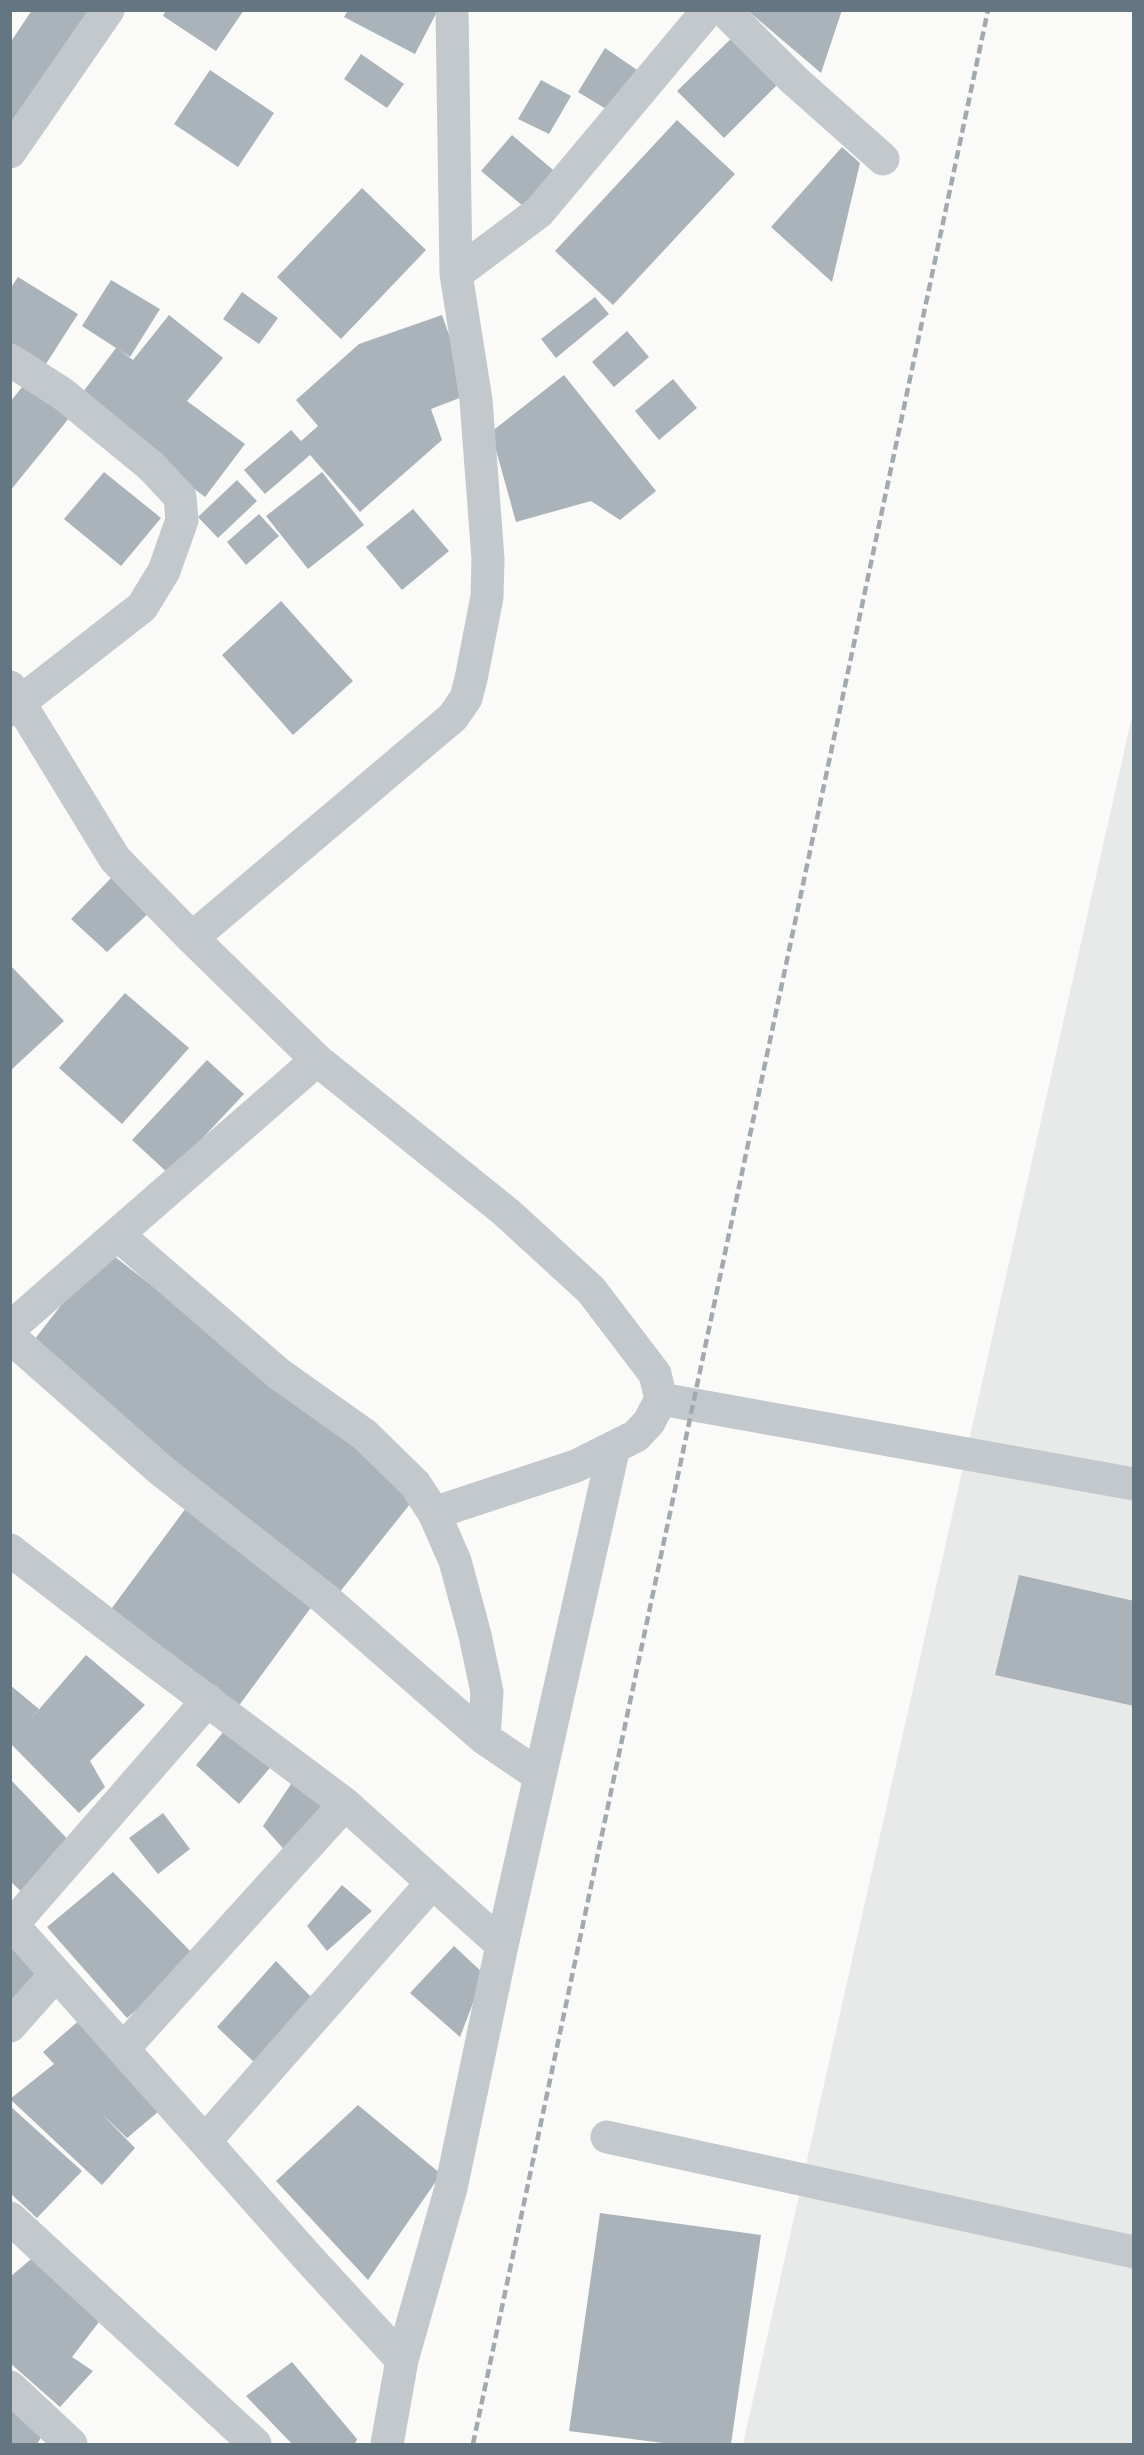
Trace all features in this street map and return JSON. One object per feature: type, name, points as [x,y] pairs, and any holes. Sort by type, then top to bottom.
[{"type":"street","points":[[10,152],[108,10]]},
{"type":"street","points":[[192,938],[453,717],[466,698],[487,597],[488,560],[476,400],[456,274],[452,10]]},
{"type":"street","points":[[456,274],[539,212],[708,10]]},
{"type":"street","points":[[724,10],[794,80],[883,159]]},
{"type":"street","points":[[10,360],[63,394],[151,466],[180,497],[183,520],[164,571],[142,607],[14,700],[115,859],[317,1060],[506,1212],[591,1290],[655,1374],[661,1398],[649,1422],[636,1436],[576,1466],[434,1513]]},
{"type":"street","points":[[317,1060],[118,1235],[14,1320],[162,1471],[324,1598],[484,1738],[540,1776]]},
{"type":"street","points":[[118,1235],[279,1374],[365,1435],[415,1484],[434,1513],[455,1561],[475,1635],[487,1692],[484,1738]]},
{"type":"street","points":[[661,1398],[1134,1484]]},
{"type":"street","points":[[387,2445],[402,2360],[451,2188],[502,1945],[614,1447]]},
{"type":"street","points":[[10,1550],[345,1804],[502,1945]]},
{"type":"street","points":[[207,1700],[12,1923],[310,2261],[402,2360]]},
{"type":"street","points":[[123,2049],[345,1804]]},
{"type":"street","points":[[205,2141],[432,1883]]},
{"type":"street","points":[[10,2026],[56,1974]]},
{"type":"street","points":[[607,2136],[1134,2252]]},
{"type":"street","points":[[10,2218],[255,2445]]},
{"type":"street","points":[[10,2387],[71,2445]]},
{"type":"shaded area","points":[[1133,712],[1133,2444],[743,2444]]},
{"type":"building","points":[[32,10],[93,10],[10,135],[10,43]]},
{"type":"building","points":[[166,10],[244,10],[216,51],[163,16]]},
{"type":"building","points":[[348,10],[438,10],[415,54],[344,17]]},
{"type":"building","points":[[747,10],[842,10],[821,73]]},
{"type":"building","points":[[737,33],[783,79],[724,138],[677,91]]},
{"type":"building","points":[[605,48],[643,74],[616,115],[578,92]]},
{"type":"building","points":[[361,54],[404,84],[387,108],[344,79]]},
{"type":"building","points":[[210,70],[274,113],[238,167],[174,124]]},
{"type":"building","points":[[541,80],[571,96],[549,134],[518,119]]},
{"type":"building","points":[[677,120],[735,174],[613,305],[555,251]]},
{"type":"building","points":[[512,135],[559,175],[529,211],[481,171]]},
{"type":"building","points":[[842,147],[860,163],[832,282],[771,227]]},
{"type":"building","points":[[362,188],[426,250],[341,339],[277,277]]},
{"type":"building","points":[[18,277],[78,314],[44,367],[10,346],[10,289]]},
{"type":"building","points":[[111,280],[160,309],[130,357],[118,349],[133,360],[169,315],[223,358],[187,401],[245,444],[205,497],[77,400],[116,348],[82,326]]},
{"type":"building","points":[[242,292],[278,318],[259,344],[223,319]]},
{"type":"building","points":[[595,297],[609,314],[556,358],[541,339]]},
{"type":"building","points":[[442,315],[470,394],[431,409],[442,440],[360,512],[310,455],[265,494],[244,470],[291,430],[301,441],[318,426],[296,400],[359,344]]},
{"type":"building","points":[[627,331],[649,357],[614,387],[592,362]]},
{"type":"building","points":[[564,375],[656,491],[620,520],[591,501],[516,522],[491,432]]},
{"type":"building","points":[[30,377],[74,412],[10,491],[10,402]]},
{"type":"building","points":[[673,379],[697,408],[659,440],[635,411]]},
{"type":"building","points":[[104,472],[161,518],[121,566],[64,519]]},
{"type":"building","points":[[322,472],[364,525],[308,569],[266,516]]},
{"type":"building","points":[[237,480],[257,501],[218,538],[198,517]]},
{"type":"building","points":[[413,509],[449,551],[402,590],[366,547]]},
{"type":"building","points":[[259,514],[279,536],[246,565],[227,542]]},
{"type":"building","points":[[281,601],[353,681],[293,735],[222,655]]},
{"type":"building","points":[[116,873],[152,910],[107,952],[71,919]]},
{"type":"building","points":[[10,965],[64,1021],[10,1071]]},
{"type":"building","points":[[125,993],[189,1048],[122,1124],[59,1068]]},
{"type":"building","points":[[207,1060],[244,1094],[169,1174],[132,1140]]},
{"type":"building","points":[[105,1249],[418,1494],[339,1593],[27,1349]]},
{"type":"building","points":[[186,1508],[315,1602],[235,1711],[106,1616]]},
{"type":"building","points":[[1019,1575],[1134,1601],[1134,1706],[995,1675]]},
{"type":"building","points":[[86,1655],[145,1705],[90,1761],[105,1787],[79,1813],[10,1743],[10,1685],[39,1709],[29,1721]]},
{"type":"building","points":[[230,1724],[281,1755],[239,1804],[196,1765]]},
{"type":"building","points":[[297,1775],[334,1803],[289,1855],[263,1826]]},
{"type":"building","points":[[10,1779],[78,1850],[28,1898],[10,1881]]},
{"type":"building","points":[[163,1813],[190,1849],[158,1874],[129,1838]]},
{"type":"building","points":[[113,1872],[197,1958],[127,2018],[47,1927]]},
{"type":"building","points":[[342,1885],[372,1911],[327,1951],[307,1926]]},
{"type":"building","points":[[10,1934],[40,1972],[10,2008]]},
{"type":"building","points":[[454,1946],[484,1974],[460,2037],[410,1993]]},
{"type":"building","points":[[276,1961],[313,1999],[254,2062],[217,2027]]},
{"type":"building","points":[[82,2018],[165,2106],[127,2138],[101,2113],[135,2148],[102,2185],[10,2099],[54,2064],[43,2052]]},
{"type":"building","points":[[358,2105],[441,2174],[368,2280],[276,2181]]},
{"type":"building","points":[[10,2106],[82,2171],[37,2218],[10,2193]]},
{"type":"building","points":[[600,2213],[761,2235],[731,2444],[671,2444],[569,2431]]},
{"type":"building","points":[[37,2254],[99,2322],[72,2357],[93,2371],[60,2407],[10,2363],[10,2277]]},
{"type":"building","points":[[292,2362],[357,2439],[355,2444],[292,2444],[246,2396]]},
{"type":"building","points":[[10,2403],[45,2431],[37,2444],[10,2444]]},
{"type":"railway","points":[[473,2444],[988,10]]}]
